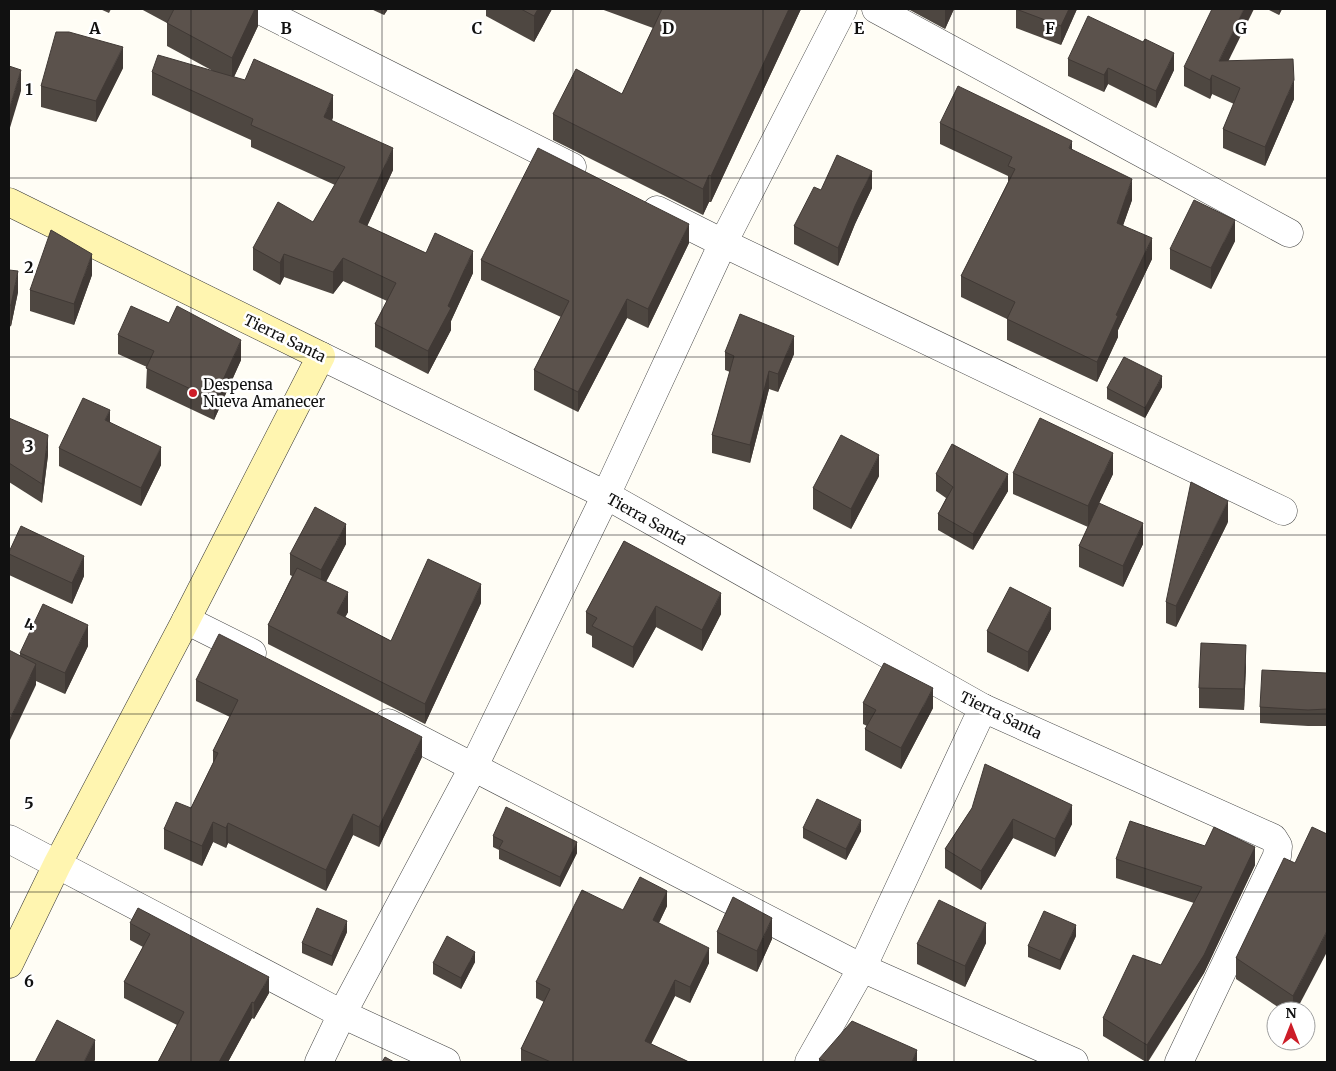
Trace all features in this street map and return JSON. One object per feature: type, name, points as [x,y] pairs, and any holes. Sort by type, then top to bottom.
[{"type":"street","points":[[258,9],[591,177]]},
{"type":"street","points":[[319,1062],[342,1014],[474,766],[606,496],[723,243],[843,9]]},
{"type":"street","points":[[876,9],[1289,233]]},
{"type":"street","points":[[635,199],[1283,511]]},
{"type":"street","name":"Tierra Santa","points":[[9,202],[606,496],[983,708],[1274,838],[1278,846],[1278,856],[1180,1062]]},
{"type":"street","points":[[9,964],[57,865],[186,620],[321,356]]},
{"type":"street","points":[[186,620],[273,664]]},
{"type":"street","points":[[809,1062],[862,968],[983,708]]},
{"type":"street","points":[[369,713],[862,968],[1074,1062]]},
{"type":"street","points":[[9,839],[342,1014],[446,1062]]},
{"type":"building","points":[[174,9],[255,9],[232,58],[167,23]]},
{"type":"building","points":[[521,9],[538,9],[534,16]]},
{"type":"building","points":[[662,9],[789,9],[711,176],[709,175],[703,189],[553,114],[576,69],[622,94]]},
{"type":"building","points":[[1016,9],[1069,9],[1061,26]]},
{"type":"building","points":[[1212,9],[1244,9],[1219,61],[1293,59],[1294,80],[1265,147],[1223,129],[1240,88],[1212,75],[1210,80],[1184,67]]},
{"type":"building","points":[[1088,16],[1143,42],[1145,39],[1174,53],[1156,91],[1108,68],[1104,75],[1068,59]]},
{"type":"building","points":[[56,32],[69,32],[123,47],[96,101],[41,86]]},
{"type":"building","points":[[158,55],[245,80],[254,59],[333,95],[324,117],[393,148],[359,222],[426,253],[435,233],[473,251],[448,306],[451,308],[428,351],[375,324],[396,283],[343,258],[333,272],[284,254],[280,263],[253,248],[278,202],[313,222],[345,167],[251,125],[253,119],[152,72]]},
{"type":"building","points":[[9,66],[21,70],[9,110]]},
{"type":"building","points":[[958,86],[1072,141],[1069,148],[1132,179],[1117,223],[1152,238],[1116,315],[1118,316],[1097,362],[1007,319],[1015,302],[961,276],[1015,169],[1008,166],[1012,157],[940,123]]},
{"type":"building","points":[[538,148],[689,224],[648,309],[627,299],[578,392],[534,370],[569,301],[481,260]]},
{"type":"building","points":[[837,155],[872,171],[838,248],[794,226],[814,187],[821,190]]},
{"type":"building","points":[[1194,200],[1235,220],[1211,268],[1170,249]]},
{"type":"building","points":[[51,230],[92,254],[74,304],[30,290]]},
{"type":"building","points":[[9,270],[18,271],[11,305],[9,306]]},
{"type":"building","points":[[131,306],[169,323],[177,306],[241,340],[214,400],[146,368],[154,351],[118,335]]},
{"type":"building","points":[[740,314],[794,336],[778,374],[769,371],[750,445],[712,435],[734,356],[725,352]]},
{"type":"building","points":[[1124,357],[1162,376],[1145,408],[1107,388]]},
{"type":"building","points":[[83,398],[110,410],[105,420],[161,447],[141,488],[59,448]]},
{"type":"building","points":[[9,418],[48,435],[42,484],[9,463]]},
{"type":"building","points":[[1040,418],[1113,453],[1088,506],[1013,473]]},
{"type":"building","points":[[841,435],[879,455],[851,509],[813,488]]},
{"type":"building","points":[[952,444],[1008,474],[973,534],[938,514],[953,487],[936,474]]},
{"type":"building","points":[[1191,482],[1228,501],[1176,606],[1166,602]]},
{"type":"building","points":[[1099,503],[1143,523],[1123,566],[1079,546]]},
{"type":"building","points":[[315,507],[346,524],[321,570],[290,554]]},
{"type":"building","points":[[21,526],[84,556],[72,583],[9,554]]},
{"type":"building","points":[[624,541],[721,593],[702,630],[656,606],[633,647],[592,626],[597,618],[586,612]]},
{"type":"building","points":[[428,559],[481,584],[425,704],[268,625],[297,568],[348,592],[337,613],[391,641]]},
{"type":"building","points":[[1010,587],[1051,608],[1028,652],[987,631]]},
{"type":"building","points":[[43,604],[88,625],[65,673],[20,653]]},
{"type":"building","points":[[219,634],[422,737],[379,827],[353,814],[326,870],[228,823],[226,828],[213,822],[202,846],[164,829],[176,802],[191,808],[218,753],[213,751],[238,700],[196,680]]},
{"type":"building","points":[[1201,643],[1246,645],[1244,689],[1199,688]]},
{"type":"building","points":[[9,650],[36,664],[9,721]]},
{"type":"building","points":[[884,663],[933,688],[901,748],[865,729],[876,710],[863,703]]},
{"type":"building","points":[[1262,670],[1327,673],[1327,709],[1308,710],[1260,707]]},
{"type":"building","points":[[985,764],[1072,805],[1055,839],[1013,819],[981,871],[945,849],[972,808]]},
{"type":"building","points":[[817,799],[861,820],[846,849],[803,828]]},
{"type":"building","points":[[506,807],[577,842],[560,877],[499,848],[503,841],[493,836]]},
{"type":"building","points":[[1130,821],[1205,846],[1214,827],[1255,847],[1204,955],[1147,1045],[1103,1018],[1133,955],[1161,965],[1202,887],[1116,859]]},
{"type":"building","points":[[1312,827],[1327,834],[1327,931],[1293,996],[1236,958],[1284,858],[1295,863]]},
{"type":"building","points":[[640,877],[667,891],[653,920],[709,948],[690,987],[675,980],[645,1041],[689,1062],[551,1062],[521,1049],[550,989],[536,982],[582,890],[623,910]]},
{"type":"building","points":[[733,897],[772,918],[757,951],[717,932]]},
{"type":"building","points":[[939,900],[986,923],[965,966],[917,944]]},
{"type":"building","points":[[138,908],[269,977],[254,1003],[252,1002],[219,1062],[158,1062],[184,1012],[124,982],[150,934],[130,923]]},
{"type":"building","points":[[317,908],[347,921],[332,956],[302,943]]},
{"type":"building","points":[[1044,911],[1076,925],[1060,960],[1028,946]]},
{"type":"building","points":[[447,936],[475,952],[461,978],[433,963]]},
{"type":"building","points":[[57,1020],[95,1040],[84,1062],[35,1062]]},
{"type":"building","points":[[852,1021],[917,1050],[912,1062],[828,1062],[819,1059]]},
{"type":"building","points":[[385,1057],[394,1062],[382,1062]]},
{"type":"place","name":"Despensa Nueva Amanecer","points":[[193,393]]}]
